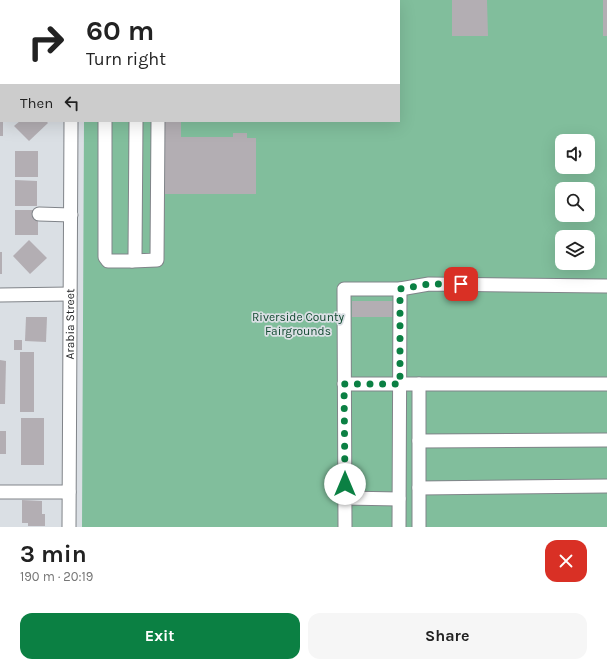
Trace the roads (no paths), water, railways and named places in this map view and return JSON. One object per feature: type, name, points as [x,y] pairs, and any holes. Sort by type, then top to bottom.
[{"type":"street","name":"Arabia Street","points":[[69,527],[71,122]]},
{"type":"street","points":[[105,122],[105,257],[108,261],[157,260],[158,122]]},
{"type":"street","points":[[132,261],[135,257],[136,122]]},
{"type":"street","points":[[39,214],[71,214]]},
{"type":"street","points":[[345,527],[344,289],[400,289],[429,284],[607,286]]},
{"type":"street","points":[[399,527],[400,289]]},
{"type":"street","points":[[0,295],[70,294]]},
{"type":"street","points":[[344,384],[607,384]]},
{"type":"street","points":[[418,527],[419,384]]},
{"type":"street","points":[[419,442],[607,440]]},
{"type":"street","points":[[419,488],[607,486]]},
{"type":"street","points":[[0,492],[69,492]]},
{"type":"street","points":[[345,498],[399,500]]},
{"type":"park label","name":"Riverside County Fairgrounds","points":[[298,324]]}]
